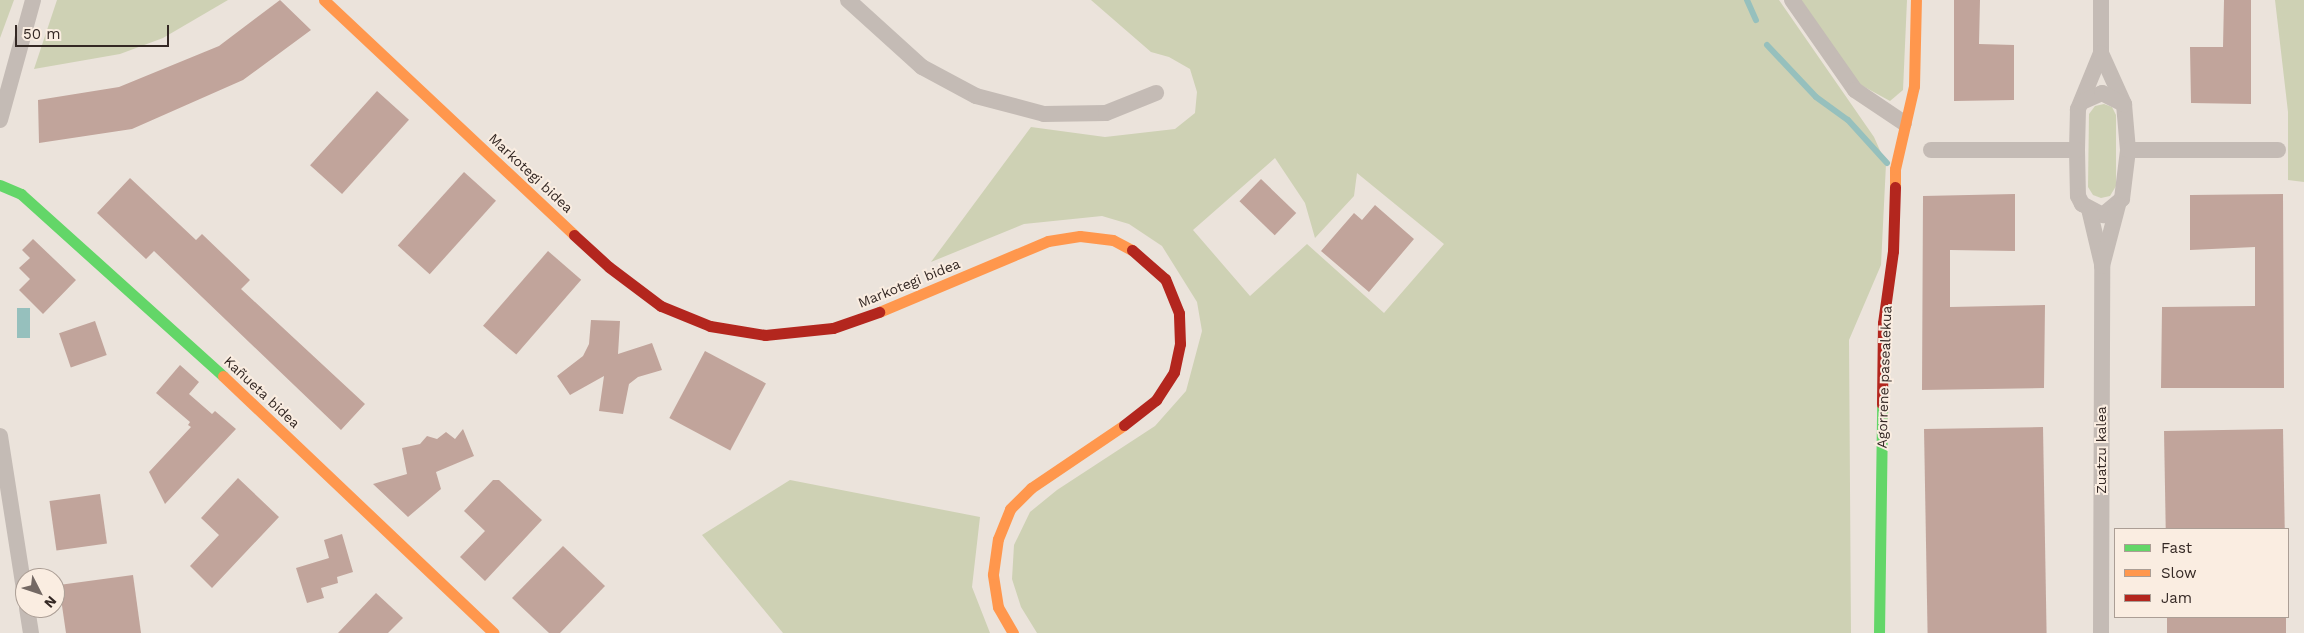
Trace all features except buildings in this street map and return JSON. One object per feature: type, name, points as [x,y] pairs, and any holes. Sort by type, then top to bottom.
[{"type":"street","points":[[0,120],[33,0]]},
{"type":"street","name":"Markotegi bidea","points":[[324,0],[609,267],[661,306],[710,326],[765,335],[833,328],[885,310],[1048,241],[1080,236],[1113,240],[1141,255],[1164,279],[1179,313],[1180,344],[1174,372],[1156,400],[1125,425],[1030,488],[1010,509],[998,539],[993,574],[998,607],[1013,633]]},
{"type":"street","points":[[848,0],[922,67],[976,96],[1044,114],[1106,113],[1156,93]]},
{"type":"street","points":[[1792,0],[1856,90],[1904,123]]},
{"type":"street","name":"Agorrene pasealekua","points":[[1880,633],[1883,323],[1893,251],[1895,169],[1914,86],[1916,0]]},
{"type":"street","name":"Zuatzu kalea","points":[[2101,0],[2101,52],[2078,108],[2076,150],[2078,196],[2089,209],[2102,266],[2101,633]]},
{"type":"street","name":"Zuatzu kalea","points":[[2101,52],[2124,104],[2128,150],[2125,191],[2118,205],[2102,266]]},
{"type":"street","points":[[2082,102],[2102,93],[2124,104]]},
{"type":"street","points":[[1931,150],[2076,150]]},
{"type":"street","points":[[2128,150],[2278,150]]},
{"type":"street","name":"Kañueta bidea","points":[[0,186],[21,194],[236,388],[494,633]]},
{"type":"street","points":[[2089,209],[2103,215],[2118,205]]},
{"type":"street","points":[[0,436],[21,568]]},
{"type":"street","points":[[29,618],[31,633]]},
{"type":"green space","points":[[0,0],[14,0],[0,38]]},
{"type":"green space","points":[[57,0],[228,0],[163,38],[120,54],[34,69]]},
{"type":"green space","points":[[1091,0],[1779,0],[1874,137],[1886,164],[1881,265],[1849,340],[1851,633],[1037,633],[1021,607],[1012,579],[1014,545],[1030,512],[1057,490],[1155,426],[1186,391],[1202,331],[1197,302],[1162,246],[1129,224],[1102,216],[1024,224],[931,262],[1031,127],[1105,137],[1175,129],[1195,113],[1197,92],[1190,69],[1169,57],[1151,52]],"holes":[[[1275,158],[1305,203],[1315,238],[1354,196],[1357,173],[1444,244],[1384,313],[1307,244],[1250,296],[1193,230]]]},
{"type":"green space","points":[[1801,0],[1907,0],[1903,90],[1890,101],[1859,84]]},
{"type":"green space","points":[[2275,0],[2304,0],[2304,182],[2288,180],[2288,112]]},
{"type":"green space","points":[[2104,104],[2112,107],[2116,115],[2116,186],[2110,196],[2101,198],[2093,195],[2088,187],[2089,114],[2095,106]]},
{"type":"green space","points":[[790,480],[980,517],[972,587],[990,633],[783,633],[702,535]]},
{"type":"water","points":[[17,308],[30,308],[30,338],[17,338]]},
{"type":"waterway","points":[[1747,0],[1756,20]]},
{"type":"waterway","points":[[1767,45],[1816,97],[1848,120],[1887,163]]},
{"type":"traffic: fast","points":[[0,185],[21,194],[223,376]]},
{"type":"traffic: fast","points":[[1879,633],[1882,404]]},
{"type":"traffic: slow","points":[[324,0],[574,235]]},
{"type":"traffic: slow","points":[[1895,187],[1895,169],[1914,86],[1916,0]]},
{"type":"traffic: slow","points":[[879,312],[1048,241],[1080,236],[1113,240],[1132,250]]},
{"type":"traffic: slow","points":[[223,376],[494,633]]},
{"type":"traffic: slow","points":[[1013,633],[998,607],[993,574],[998,539],[1010,509],[1031,488],[1124,425]]},
{"type":"traffic: jam","points":[[1882,404],[1883,323],[1893,251],[1895,187]]},
{"type":"traffic: jam","points":[[574,235],[609,267],[661,306],[710,326],[765,335],[833,328],[879,312]]},
{"type":"traffic: jam","points":[[1124,425],[1156,400],[1174,372],[1180,344],[1179,313],[1165,279],[1132,250]]}]
